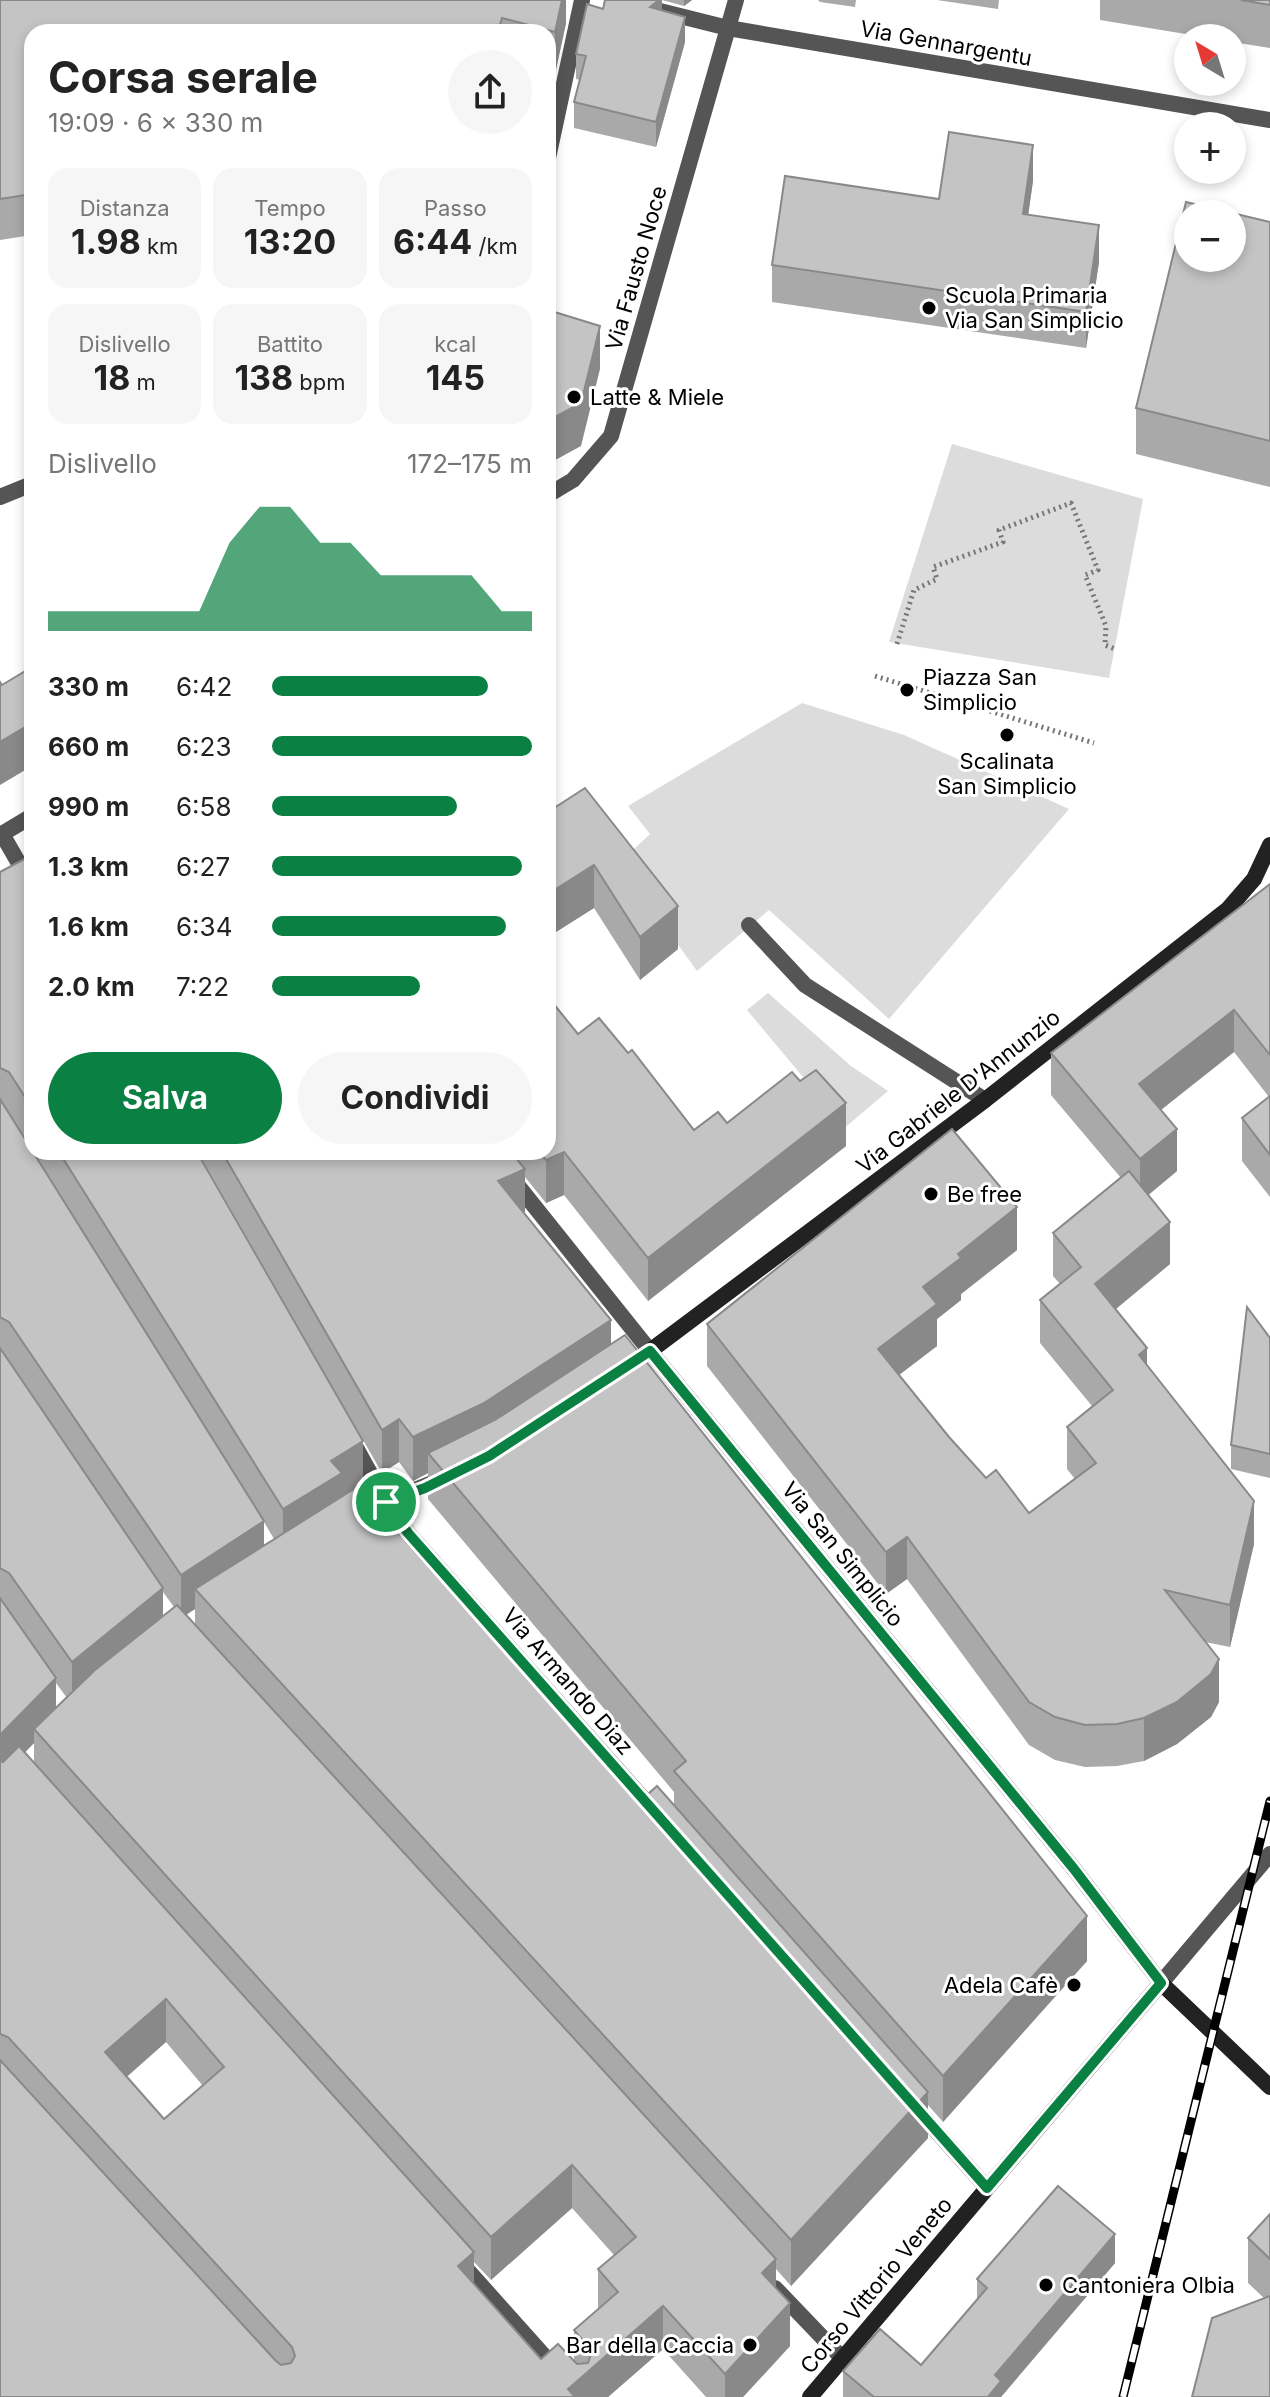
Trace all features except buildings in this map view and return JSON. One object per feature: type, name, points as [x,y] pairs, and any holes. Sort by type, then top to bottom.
[{"type":"main road","name":"Via Gabriele D'Annunzio","points":[[650,1351],[985,1100],[1228,909],[1254,879],[1270,845]]},
{"type":"main road","name":"Via San Simplicio","points":[[650,1351],[1074,1869],[1161,1983],[1270,2087]]},
{"type":"main road","name":"Corso Vittorio Veneto","points":[[810,2397],[1161,1983]]},
{"type":"street","points":[[556,121],[582,0]]},
{"type":"street","name":"Via Gennargentu","points":[[616,0],[728,28],[1270,120]]},
{"type":"street","name":"Via Fausto Noce","points":[[556,490],[573,480],[611,436],[736,0]]},
{"type":"street","points":[[0,497],[24,487]]},
{"type":"street","points":[[24,821],[1,834],[24,873]]},
{"type":"street","points":[[749,925],[805,985],[985,1100]]},
{"type":"street","name":"Via San Simplicio","points":[[497,1160],[650,1351]]},
{"type":"street","points":[[611,1376],[650,1351]]},
{"type":"street","name":"Via Armando Diaz","points":[[349,1436],[386,1502],[408,1533],[669,1829]]},
{"type":"street","points":[[346,1527],[386,1502],[425,1488],[463,1469]]},
{"type":"street","points":[[1161,1983],[1270,1854]]},
{"type":"street","points":[[899,2088],[987,2188]]},
{"type":"street","points":[[455,2257],[581,2397]]},
{"type":"street","points":[[762,2273],[843,2359]]},
{"type":"path","points":[[897,644],[914,590],[937,579],[933,567],[1003,542],[999,530],[1071,503],[1098,570],[1085,575],[1106,626],[1105,645],[1115,649]]},
{"type":"path","points":[[875,676],[1094,743]]},
{"type":"shaded area","points":[[952,444],[1143,499],[1109,678],[889,642]]},
{"type":"shaded area","points":[[802,703],[904,735],[1069,809],[889,1019],[769,910],[697,971],[619,863],[650,834],[628,806]]},
{"type":"shaded area","points":[[768,993],[851,1066],[888,1091],[842,1130],[747,1010]]},
{"type":"railway","points":[[1123,2397],[1270,1801]]},
{"type":"place","name":"Scuola Primaria Via San Simplicio","points":[[929,308]]},
{"type":"place","name":"Latte & Miele","points":[[574,397]]},
{"type":"place","name":"Piazza San Simplicio","points":[[907,690]]},
{"type":"place","name":"Scalinata San Simplicio","points":[[1007,735]]},
{"type":"place","name":"Be free","points":[[931,1194]]},
{"type":"place","name":"Adela Cafè","points":[[1074,1985]]},
{"type":"place","name":"Cantoniera Olbia","points":[[1046,2285]]},
{"type":"place","name":"Bar della Caccia","points":[[750,2345]]},
{"type":"route","points":[[650,1351],[1074,1869],[1161,1983],[987,2188],[408,1533],[386,1502],[425,1488],[489,1456],[650,1351]]}]
